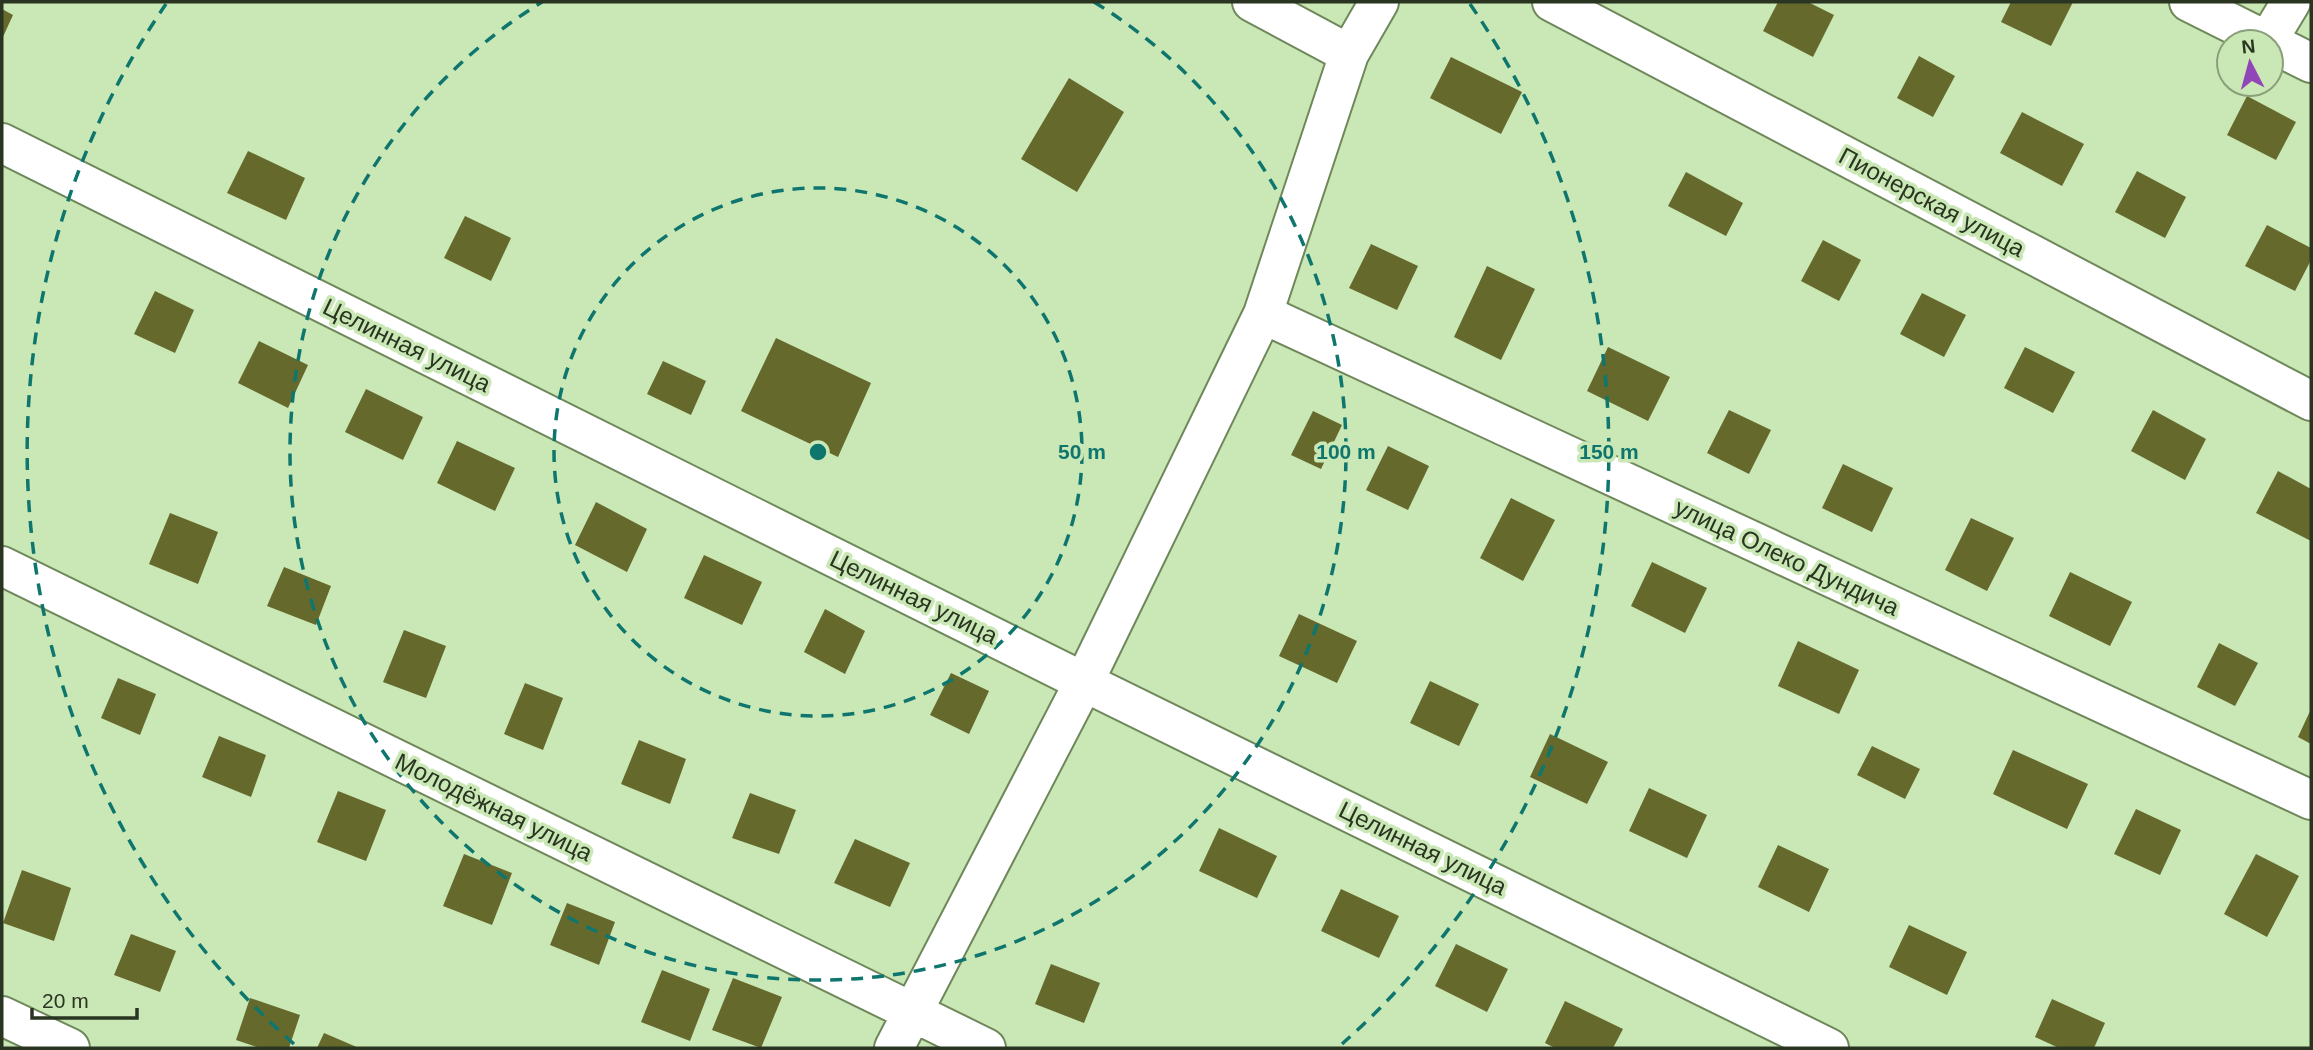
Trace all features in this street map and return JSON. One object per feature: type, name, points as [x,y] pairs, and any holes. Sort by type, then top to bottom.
[{"type":"street","points":[[1252,2],[1349,54]]},
{"type":"street","points":[[894,1048],[1084,682],[1263,314],[1349,54],[1379,2]]},
{"type":"street","name":"Пионерская улица","points":[[1552,2],[2311,401]]},
{"type":"street","points":[[2189,2],[2243,28]]},
{"type":"street","points":[[2275,28],[2291,2]]},
{"type":"street","points":[[2285,49],[2311,63]]},
{"type":"street","name":"Целинная улица","points":[[2,143],[1084,682],[1829,1048]]},
{"type":"street","name":"улица Олеко Дундича","points":[[1263,314],[2311,800]]},
{"type":"street","name":"Молодёжная улица","points":[[2,566],[986,1048]]},
{"type":"street","points":[[2,1016],[71,1048]]},
{"type":"building","points":[[1778,2],[1808,2],[1834,15],[1813,57],[1763,31]]},
{"type":"building","points":[[2011,2],[2073,2],[2051,46],[2001,22]]},
{"type":"building","points":[[2,9],[13,15],[2,39]]},
{"type":"building","points":[[1919,56],[1955,76],[1933,117],[1897,98]]},
{"type":"building","points":[[1451,57],[1522,92],[1501,134],[1430,98]]},
{"type":"building","points":[[1069,78],[1124,112],[1077,192],[1021,159]]},
{"type":"building","points":[[2246,98],[2296,122],[2276,160],[2227,135]]},
{"type":"building","points":[[2022,112],[2084,144],[2062,186],[2000,153]]},
{"type":"building","points":[[248,151],[305,178],[286,220],[227,193]]},
{"type":"building","points":[[2137,171],[2186,197],[2165,238],[2115,212]]},
{"type":"building","points":[[1686,172],[1743,203],[1726,236],[1668,206]]},
{"type":"building","points":[[465,216],[511,238],[491,281],[444,258]]},
{"type":"building","points":[[2267,225],[2311,248],[2311,260],[2295,291],[2245,266]]},
{"type":"building","points":[[1823,240],[1861,260],[1839,301],[1801,281]]},
{"type":"building","points":[[1371,244],[1418,266],[1397,310],[1349,288]]},
{"type":"building","points":[[1487,266],[1535,289],[1501,360],[1454,337]]},
{"type":"building","points":[[155,291],[194,310],[175,353],[134,334]]},
{"type":"building","points":[[1922,293],[1966,315],[1944,357],[1900,334]]},
{"type":"building","points":[[776,338],[871,383],[838,457],[741,411]]},
{"type":"building","points":[[259,341],[308,365],[288,408],[238,383]]},
{"type":"building","points":[[1608,347],[1670,377],[1648,421],[1587,391]]},
{"type":"building","points":[[2025,347],[2075,372],[2053,413],[2004,388]]},
{"type":"building","points":[[663,361],[706,381],[691,415],[647,394]]},
{"type":"building","points":[[366,389],[423,417],[403,460],[345,432]]},
{"type":"building","points":[[1729,410],[1771,430],[1749,474],[1707,453]]},
{"type":"building","points":[[2153,410],[2206,439],[2185,480],[2131,451]]},
{"type":"building","points":[[1313,411],[1342,425],[1321,469],[1291,455]]},
{"type":"building","points":[[457,441],[515,468],[495,511],[437,483]]},
{"type":"building","points":[[1388,446],[1429,466],[1408,510],[1366,490]]},
{"type":"building","points":[[1843,464],[1893,488],[1872,532],[1822,508]]},
{"type":"building","points":[[2278,471],[2311,489],[2311,541],[2256,513]]},
{"type":"building","points":[[1511,498],[1555,520],[1523,581],[1480,558]]},
{"type":"building","points":[[596,502],[647,529],[627,572],[575,545]]},
{"type":"building","points":[[170,513],[218,532],[198,584],[149,564]]},
{"type":"building","points":[[1971,518],[2014,538],[1987,591],[1945,570]]},
{"type":"building","points":[[704,555],[762,582],[742,625],[684,598]]},
{"type":"building","points":[[1652,562],[1707,588],[1685,633],[1631,606]]},
{"type":"building","points":[[284,567],[331,586],[316,625],[267,606]]},
{"type":"building","points":[[2070,572],[2132,602],[2110,646],[2049,616]]},
{"type":"building","points":[[825,609],[865,631],[845,674],[804,652]]},
{"type":"building","points":[[1299,614],[1357,641],[1337,683],[1279,656]]},
{"type":"building","points":[[404,630],[446,646],[426,698],[383,682]]},
{"type":"building","points":[[1798,641],[1859,670],[1839,714],[1778,686]]},
{"type":"building","points":[[2219,643],[2258,663],[2235,706],[2197,687]]},
{"type":"building","points":[[951,673],[989,691],[969,734],[930,715]]},
{"type":"building","points":[[118,678],[156,694],[140,735],[101,718]]},
{"type":"building","points":[[1430,681],[1479,704],[1459,746],[1410,723]]},
{"type":"building","points":[[525,683],[563,698],[543,750],[504,734]]},
{"type":"building","points":[[2311,709],[2311,744],[2298,737]]},
{"type":"building","points":[[1550,734],[1608,762],[1587,804],[1530,777]]},
{"type":"building","points":[[219,736],[266,755],[251,797],[202,777]]},
{"type":"building","points":[[639,740],[686,759],[670,804],[621,784]]},
{"type":"building","points":[[1872,746],[1920,769],[1905,799],[1857,775]]},
{"type":"building","points":[[2013,750],[2088,784],[2067,829],[1993,794]]},
{"type":"building","points":[[1649,788],[1707,815],[1687,858],[1629,831]]},
{"type":"building","points":[[338,791],[386,810],[366,861],[317,842]]},
{"type":"building","points":[[750,793],[796,810],[779,854],[732,838]]},
{"type":"building","points":[[2136,809],[2181,830],[2160,875],[2114,854]]},
{"type":"building","points":[[1219,828],[1277,856],[1257,898],[1199,871]]},
{"type":"building","points":[[855,839],[910,863],[890,907],[834,883]]},
{"type":"building","points":[[1778,845],[1829,869],[1809,912],[1758,887]]},
{"type":"building","points":[[464,854],[512,873],[492,925],[443,906]]},
{"type":"building","points":[[2256,854],[2299,876],[2267,937],[2224,914]]},
{"type":"building","points":[[22,870],[71,888],[54,941],[3,923]]},
{"type":"building","points":[[1341,889],[1399,916],[1379,958],[1321,931]]},
{"type":"building","points":[[567,903],[615,922],[599,965],[550,945]]},
{"type":"building","points":[[1909,925],[1967,952],[1947,995],[1889,967]]},
{"type":"building","points":[[131,934],[176,951],[160,992],[114,975]]},
{"type":"building","points":[[1456,944],[1508,969],[1487,1012],[1435,986]]},
{"type":"building","points":[[1051,964],[1100,983],[1084,1023],[1035,1004]]},
{"type":"building","points":[[662,970],[710,989],[690,1041],[641,1022]]},
{"type":"building","points":[[733,978],[782,997],[761,1048],[712,1030]]},
{"type":"building","points":[[250,998],[300,1015],[289,1048],[260,1048],[236,1040]]},
{"type":"building","points":[[2052,999],[2105,1023],[2094,1048],[2059,1048],[2035,1037]]},
{"type":"building","points":[[1565,1001],[1623,1029],[1613,1048],[1555,1048],[1545,1043]]},
{"type":"building","points":[[324,1033],[359,1048],[317,1048]]}]
